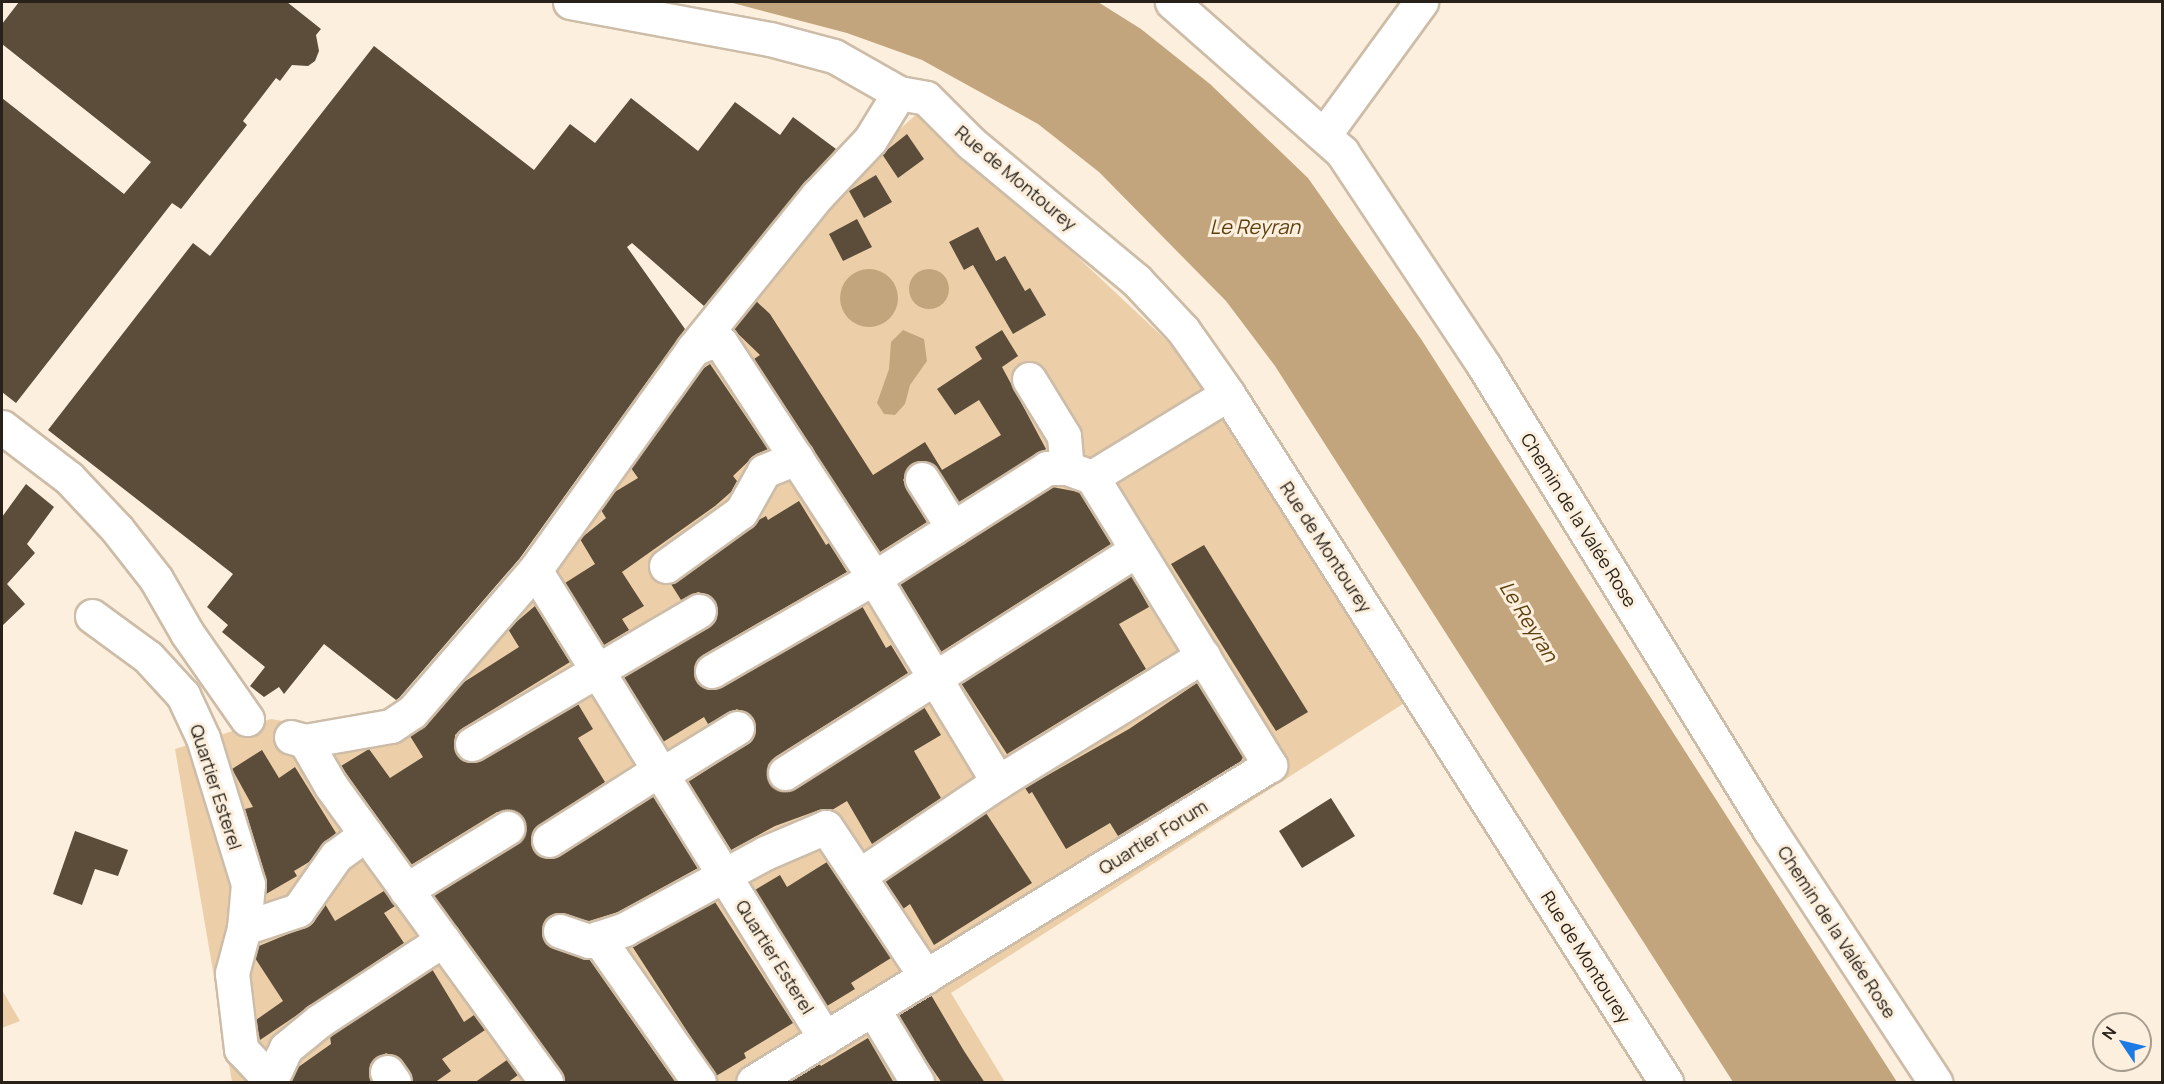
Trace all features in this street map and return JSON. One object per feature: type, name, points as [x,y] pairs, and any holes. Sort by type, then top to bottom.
[{"type":"street","name":"Rue de Montourey","points":[[570,2],[770,39],[834,56],[899,93],[926,98],[972,143],[1136,280],[1184,330],[1228,394],[1666,1083]]},
{"type":"street","name":"Chemin de la Valée Rose","points":[[1172,2],[1342,152],[1484,366],[1769,829],[1935,1083]]},
{"type":"street","points":[[1324,135],[1421,2]]},
{"type":"street","points":[[546,1083],[298,739],[391,726],[412,712],[535,570],[693,349],[809,205],[870,140],[899,93]]},
{"type":"street","points":[[693,349],[708,343],[721,343],[874,578],[998,782]]},
{"type":"street","name":"Quartier Forum","points":[[926,977],[1270,765],[1136,550],[1080,472],[1064,436],[1029,379]]},
{"type":"street","points":[[712,671],[874,578],[1047,468],[1080,472],[1228,394]]},
{"type":"street","points":[[2,427],[69,478],[117,529],[156,579],[188,633],[247,719]]},
{"type":"street","points":[[666,566],[741,512],[764,471],[796,458]]},
{"type":"street","points":[[922,479],[953,528]]},
{"type":"street","points":[[785,773],[1136,550]]},
{"type":"street","name":"Quartier Esterel","points":[[535,570],[825,1038]]},
{"type":"street","points":[[472,744],[582,677],[599,673],[699,611]]},
{"type":"street","name":"Quartier Esterel","points":[[92,616],[148,657],[183,695],[203,738],[248,884],[244,928],[232,973],[233,1006],[241,1049],[271,1081],[286,1048],[319,1021],[443,940]]},
{"type":"street","points":[[860,875],[998,782],[1203,656]]},
{"type":"street","points":[[549,840],[737,728]]},
{"type":"street","points":[[560,931],[589,941],[625,929],[725,876],[826,827],[926,977],[825,1038],[763,1080]]},
{"type":"street","points":[[406,890],[507,828]]},
{"type":"street","points":[[244,928],[298,910],[336,856],[366,834]]},
{"type":"street","points":[[598,938],[699,1083]]},
{"type":"street","points":[[873,1009],[917,1083]]},
{"type":"shaded area","points":[[921,110],[1197,369],[1406,702],[951,993],[1005,1082],[232,1082],[175,749],[271,719],[388,739],[812,209]]},
{"type":"shaded area","points":[[2,990],[20,1021],[2,1028]]},
{"type":"water","name":"Le Reyran","points":[[729,2],[1098,2],[1141,29],[1210,84],[1308,178],[1421,339],[1897,1082],[1733,1082],[1275,366],[1226,301],[1099,172],[1038,124],[922,60],[847,33]]},
{"type":"water","points":[[863,269],[875,269],[890,277],[898,292],[898,304],[890,319],[875,327],[863,327],[848,319],[840,304],[840,292],[848,277]]},
{"type":"water","points":[[929,269],[943,275],[949,289],[943,303],[929,309],[915,303],[909,289],[915,275]]},
{"type":"water","points":[[903,330],[924,339],[927,361],[910,385],[905,404],[895,415],[884,414],[877,403],[889,369],[891,342]]},
{"type":"building","points":[[19,2],[287,2],[321,29],[316,35],[319,51],[315,61],[308,66],[292,65],[280,81],[276,78],[243,121],[247,125],[181,209],[172,203],[16,403],[2,392],[2,98],[124,194],[151,162],[2,44],[2,24]]},
{"type":"building","points":[[374,46],[534,170],[570,124],[595,143],[631,98],[698,151],[735,102],[780,135],[793,117],[836,149],[704,306],[632,243],[627,247],[685,329],[520,558],[399,698],[396,700],[324,644],[284,694],[279,687],[264,697],[250,686],[265,667],[222,632],[228,625],[207,607],[233,574],[48,430],[193,243],[210,256]]},
{"type":"building","points":[[907,134],[924,159],[898,178],[882,154]]},
{"type":"building","points":[[876,175],[892,202],[864,218],[849,191]]},
{"type":"building","points":[[857,219],[872,247],[843,261],[829,234]]},
{"type":"building","points":[[978,227],[996,261],[1005,256],[1025,291],[1030,288],[1046,315],[1013,334],[973,265],[964,270],[949,242]]},
{"type":"building","points":[[756,301],[770,314],[873,475],[925,442],[942,470],[1001,435],[979,400],[955,415],[937,389],[982,359],[975,347],[1002,330],[1018,356],[1002,367],[1046,449],[959,502],[931,463],[913,463],[903,480],[927,522],[880,552],[754,359],[760,355],[733,329]]},
{"type":"building","points":[[710,364],[768,449],[756,454],[733,476],[737,481],[731,492],[715,506],[622,572],[644,606],[622,619],[629,630],[604,645],[565,583],[595,564],[580,539],[606,518],[601,510],[613,493],[638,478],[631,468],[701,370]]},
{"type":"building","points":[[26,484],[54,507],[27,544],[35,553],[7,584],[25,604],[2,626],[2,517]]},
{"type":"building","points":[[1052,487],[1079,492],[1111,544],[941,652],[900,584]]},
{"type":"building","points":[[799,501],[826,545],[829,543],[847,572],[703,655],[696,662],[696,680],[703,687],[721,687],[862,606],[886,648],[891,645],[908,673],[775,757],[768,765],[769,783],[777,790],[795,789],[924,707],[941,735],[914,751],[941,798],[872,844],[847,801],[832,810],[819,810],[775,826],[731,850],[688,782],[747,744],[756,728],[753,718],[737,709],[708,724],[704,717],[663,742],[623,677],[716,620],[718,610],[709,595],[698,592],[681,600],[671,584],[757,521],[766,516],[768,520]]},
{"type":"building","points":[[1204,545],[1308,712],[1276,731],[1171,564]]},
{"type":"building","points":[[1131,575],[1149,607],[1119,624],[1146,669],[1007,754],[961,683]]},
{"type":"building","points":[[535,606],[570,662],[463,728],[455,735],[456,753],[463,761],[481,760],[578,704],[593,729],[578,738],[605,782],[533,831],[533,850],[549,859],[653,796],[698,868],[618,912],[589,921],[556,913],[543,924],[542,934],[553,948],[589,959],[676,1083],[564,1083],[561,1071],[433,895],[517,844],[526,827],[516,812],[497,812],[411,865],[341,766],[369,749],[390,778],[423,757],[410,736],[426,724],[461,684],[519,647],[508,629]]},
{"type":"building","points":[[1197,683],[1243,757],[1241,761],[1118,836],[1110,823],[1066,849],[1032,792],[1029,794],[1025,788],[1129,729]]},
{"type":"building","points":[[262,750],[279,778],[295,767],[336,833],[309,862],[294,871],[297,876],[266,894],[266,878],[245,809],[253,807],[232,769]]},
{"type":"building","points":[[1331,798],[1355,836],[1302,868],[1279,831]]},
{"type":"building","points":[[986,813],[1032,883],[934,945],[910,904],[903,909],[885,881]]},
{"type":"building","points":[[75,831],[128,850],[118,876],[95,869],[82,905],[53,894]]},
{"type":"building","points":[[827,862],[891,958],[851,983],[855,989],[827,1006],[755,890],[780,875],[787,887]]},
{"type":"building","points":[[384,891],[395,906],[384,913],[404,943],[260,1040],[256,1020],[283,1001],[255,958],[259,946],[305,927],[325,904],[335,921]]},
{"type":"building","points":[[715,902],[793,1023],[744,1053],[746,1058],[716,1076],[632,946]]},
{"type":"building","points":[[432,969],[464,1022],[474,1015],[485,1030],[442,1059],[451,1071],[434,1083],[413,1083],[402,1061],[386,1053],[370,1064],[372,1083],[291,1083],[297,1068],[331,1044],[330,1036]]},
{"type":"building","points":[[931,995],[985,1083],[942,1083],[924,1057],[899,1015]]},
{"type":"building","points":[[868,1038],[894,1083],[788,1083],[819,1063],[821,1066]]},
{"type":"building","points":[[507,1060],[518,1075],[507,1083],[474,1083]]}]
